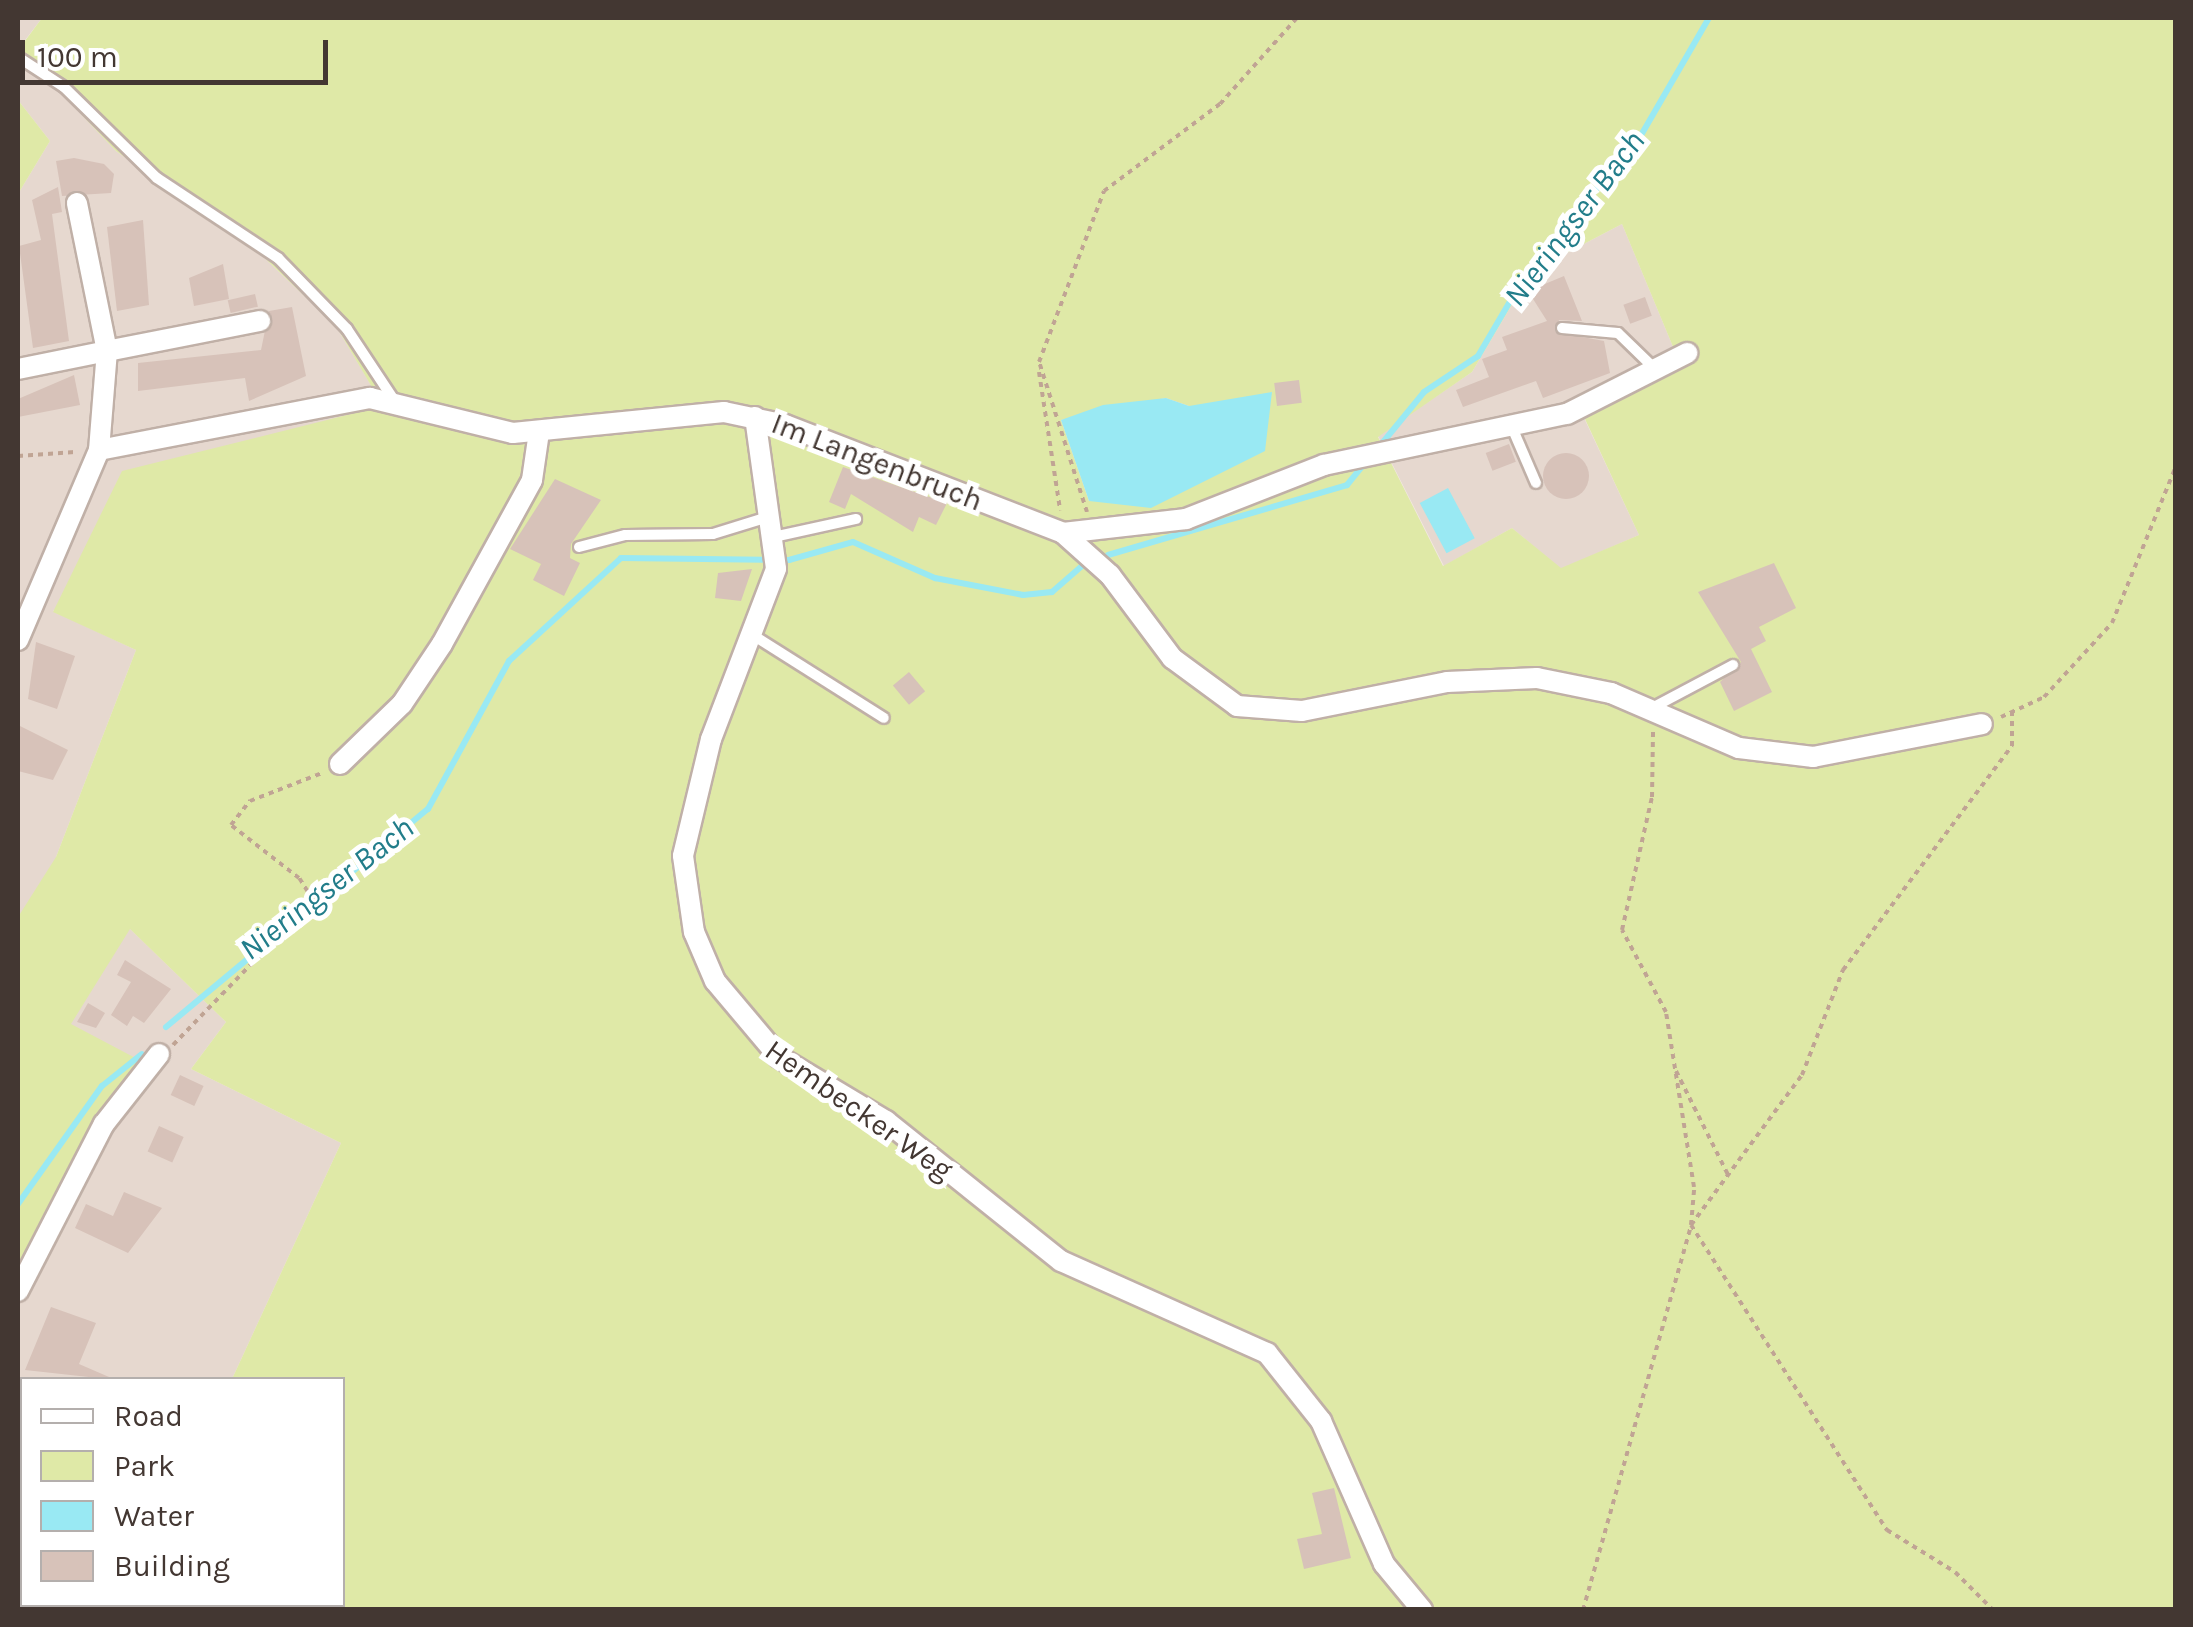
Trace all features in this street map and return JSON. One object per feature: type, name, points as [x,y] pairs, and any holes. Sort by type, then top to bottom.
[{"type":"street","points":[[18,640],[99,450],[107,351],[78,203]]},
{"type":"street","points":[[18,369],[260,321]]},
{"type":"street","name":"Im Langenbruch","points":[[99,450],[344,401],[394,400],[485,429],[539,432],[674,411],[755,417],[1063,525],[1096,530],[1186,519],[1324,465],[1567,414],[1687,353]]},
{"type":"street","points":[[755,417],[778,552]]},
{"type":"street","points":[[340,764],[402,704],[442,644],[532,480],[539,432]]},
{"type":"street","name":"Im Langenbruch","points":[[1063,525],[1110,576],[1172,658],[1236,706],[1302,711],[1498,677],[1572,682],[1739,748],[1812,756],[1982,724]]},
{"type":"street","name":"Hembecker Weg","points":[[778,552],[706,756],[683,856],[694,932],[737,1014],[780,1057],[886,1121],[1083,1276],[1268,1353],[1321,1421],[1384,1564],[1422,1610]]},
{"type":"street","points":[[18,1291],[104,1124],[159,1054]]},
{"type":"lane","points":[[18,57],[64,87],[156,178],[278,258],[347,330],[394,400]]},
{"type":"lane","points":[[1562,328],[1618,333],[1656,370]]},
{"type":"lane","points":[[1511,424],[1536,483]]},
{"type":"lane","points":[[579,547],[625,535],[713,534],[773,514]]},
{"type":"lane","points":[[778,552],[856,519]]},
{"type":"lane","points":[[750,634],[884,718]]},
{"type":"lane","points":[[1650,712],[1732,665]]},
{"type":"path","points":[[1063,525],[1044,448],[1039,362],[1104,191],[1220,104],[1297,18]]},
{"type":"path","points":[[1039,362],[1058,431],[1096,530]]},
{"type":"path","points":[[18,456],[99,450]]},
{"type":"path","points":[[1982,724],[2012,713],[2081,666],[2112,623],[2176,466]]},
{"type":"path","points":[[1650,712],[1652,797],[1622,930],[1666,1012],[1691,1225],[1887,1530],[1955,1572],[1993,1610]]},
{"type":"path","points":[[1583,1610],[1691,1225],[1802,1075],[1844,970],[2012,746],[2012,713]]},
{"type":"path","points":[[159,1054],[315,903],[231,824],[250,801],[340,764]]},
{"type":"path","points":[[1674,1067],[1728,1176]]},
{"type":"shaded area","points":[[18,18],[42,18],[19,48],[116,151],[254,248],[336,326],[384,407],[53,611],[136,650],[56,857],[226,1022],[191,1069],[341,1143],[233,1377],[20,1377],[20,1607],[126,1609],[18,1609],[18,194],[50,141],[18,100]]},
{"type":"shaded area","points":[[1622,224],[1676,354],[1578,405],[1639,535],[1561,569],[1512,528],[1444,566],[1378,436],[1472,372],[1532,271]]},
{"type":"green space","points":[[42,18],[2175,18],[2175,1609],[126,1609],[345,1607],[345,1377],[233,1377],[341,1143],[191,1069],[226,1022],[130,929],[71,1024],[143,1062],[18,1274],[18,917],[56,857],[136,650],[53,612],[122,471],[383,406],[336,326],[254,248],[116,151],[19,49]],"holes":[[[1622,224],[1676,354],[1578,404],[1639,535],[1561,568],[1512,528],[1443,566],[1378,437],[1472,372],[1532,271]],[[1166,398],[1189,406],[1089,501],[1061,420]]]},
{"type":"green space","points":[[18,100],[50,141],[18,194]]},
{"type":"water","points":[[1272,392],[1265,451],[1151,508],[1089,501],[1061,420],[1103,405],[1166,398],[1189,406]]},
{"type":"water","points":[[1448,488],[1475,538],[1447,553],[1420,503]]},
{"type":"building","points":[[74,158],[104,164],[114,174],[111,193],[62,196],[56,161]]},
{"type":"building","points":[[58,187],[62,212],[52,214],[69,341],[33,348],[19,246],[41,240],[32,200]]},
{"type":"building","points":[[143,220],[149,305],[117,311],[107,227]]},
{"type":"building","points":[[223,264],[229,299],[194,306],[189,278]]},
{"type":"building","points":[[1564,276],[1582,321],[1559,320],[1555,332],[1604,341],[1610,373],[1543,398],[1536,381],[1463,407],[1456,390],[1489,377],[1482,359],[1507,350],[1502,337],[1547,321],[1528,291]]},
{"type":"building","points":[[255,294],[258,307],[231,313],[228,300]]},
{"type":"building","points":[[1645,297],[1652,316],[1630,324],[1623,305]]},
{"type":"building","points":[[292,307],[306,376],[249,401],[245,378],[138,391],[138,363],[261,350],[269,311]]},
{"type":"building","points":[[74,375],[80,405],[18,417],[18,399]]},
{"type":"building","points":[[1299,380],[1302,403],[1277,406],[1274,383]]},
{"type":"building","points":[[1509,444],[1516,462],[1492,471],[1486,453]]},
{"type":"building","points":[[1566,453],[1583,459],[1589,476],[1583,493],[1566,499],[1549,493],[1543,476],[1549,459]]},
{"type":"building","points":[[843,467],[947,503],[936,525],[919,517],[913,532],[851,494],[845,509],[829,502]]},
{"type":"building","points":[[555,479],[601,500],[571,544],[570,558],[580,563],[564,596],[533,580],[541,564],[510,549]]},
{"type":"building","points":[[1774,563],[1796,608],[1759,627],[1766,641],[1751,649],[1772,692],[1734,711],[1720,682],[1741,662],[1698,592]]},
{"type":"building","points":[[752,569],[741,601],[715,598],[718,573]]},
{"type":"building","points":[[36,642],[75,656],[57,709],[28,699]]},
{"type":"building","points":[[909,672],[925,691],[909,705],[893,685]]},
{"type":"building","points":[[18,725],[68,750],[53,780],[18,771]]},
{"type":"building","points":[[125,960],[171,989],[144,1023],[133,1016],[127,1026],[111,1015],[131,982],[117,975]]},
{"type":"building","points":[[88,1003],[105,1013],[96,1028],[77,1022]]},
{"type":"building","points":[[180,1075],[204,1086],[194,1106],[171,1095]]},
{"type":"building","points":[[159,1126],[184,1137],[172,1163],[148,1152]]},
{"type":"building","points":[[124,1192],[162,1208],[128,1253],[75,1228],[86,1204],[113,1216]]},
{"type":"building","points":[[51,1307],[96,1323],[79,1364],[109,1377],[25,1370]]},
{"type":"building","points":[[1334,1488],[1351,1558],[1304,1569],[1297,1539],[1322,1534],[1312,1493]]},
{"type":"waterway","name":"Nieringser Bach","points":[[1379,447],[1424,392],[1478,356],[1529,269],[1640,137],[1709,18]]},
{"type":"waterway","name":"Nieringser Bach","points":[[1108,555],[1347,485],[1364,464]]},
{"type":"waterway","name":"Nieringser Bach","points":[[166,1027],[428,809],[509,661],[621,558],[789,560],[853,542],[935,578],[1023,595],[1052,592],[1082,566]]},
{"type":"waterway","name":"Nieringser Bach","points":[[18,1204],[102,1086],[142,1054]]}]
